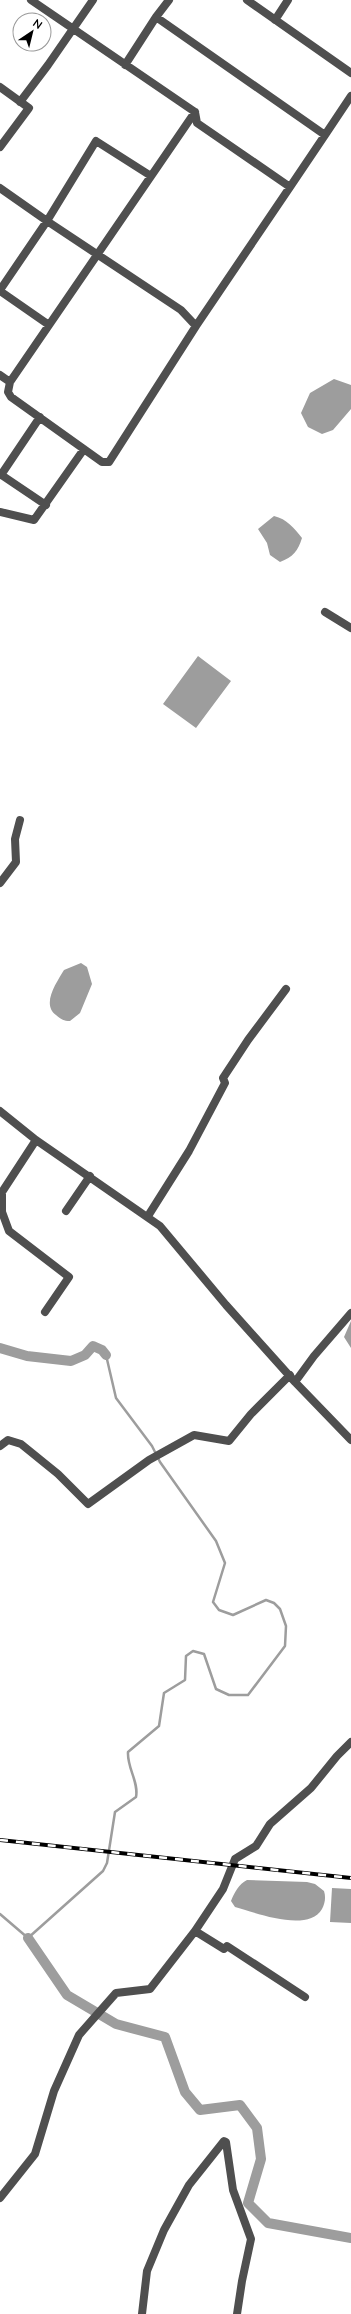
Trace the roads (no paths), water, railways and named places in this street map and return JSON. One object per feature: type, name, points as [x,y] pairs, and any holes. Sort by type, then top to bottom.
[{"type":"street","points":[[31,0],[194,112],[197,123],[290,187]]},
{"type":"street","points":[[20,102],[93,0]]},
{"type":"street","points":[[125,65],[156,17],[169,0]]},
{"type":"street","points":[[247,0],[351,73]]},
{"type":"street","points":[[275,20],[288,0]]},
{"type":"street","points":[[156,17],[325,135]]},
{"type":"street","points":[[0,87],[29,108],[0,147]]},
{"type":"street","points":[[194,112],[49,325],[3,379],[11,397],[102,462],[109,462],[196,326],[351,96]]},
{"type":"street","points":[[49,325],[0,290],[46,221],[96,141],[151,176]]},
{"type":"street","points":[[0,188],[46,221],[181,310],[196,326]]},
{"type":"street","points":[[40,417],[0,475],[46,505]]},
{"type":"street","points":[[0,512],[32,520],[38,517],[84,449]]},
{"type":"street","points":[[324,612],[351,628]]},
{"type":"street","points":[[0,883],[16,862],[15,839],[20,820]]},
{"type":"street","points":[[148,1216],[189,1151],[225,1083],[223,1078],[248,1040],[286,989]]},
{"type":"street","points":[[0,1111],[36,1140],[90,1176],[140,1213],[148,1216],[160,1226],[226,1305],[351,1440]]},
{"type":"street","points":[[36,1140],[2,1192],[2,1212],[9,1231],[69,1277],[45,1312]]},
{"type":"street","points":[[66,1210],[90,1176]]},
{"type":"street","points":[[0,1446],[8,1440],[21,1444],[58,1474],[88,1504],[149,1460],[194,1435],[229,1441],[251,1414],[293,1378],[314,1356],[351,1313]]},
{"type":"street","points":[[0,2198],[35,2154],[54,2091],[79,2035],[116,1992],[150,1989],[195,1930],[223,1889],[235,1859],[256,1846],[270,1824],[312,1788],[337,1756],[351,1742]]},
{"type":"street","points":[[195,1930],[224,1949],[227,1946],[305,1997]]},
{"type":"street","points":[[142,2314],[147,2271],[164,2230],[189,2185],[224,2141],[226,2142],[235,2196],[251,2240],[242,2281],[237,2314]]},
{"type":"waterway","points":[[0,1348],[27,1356],[71,1361],[85,1355],[93,1346],[102,1350],[106,1355]]},
{"type":"waterway","points":[[0,1914],[28,1938],[103,1871],[107,1863],[115,1812],[136,1797],[136,1786],[129,1764],[128,1752],[159,1726],[164,1693],[185,1680],[186,1656],[193,1651],[204,1654],[216,1689],[229,1695],[248,1695],[285,1646],[286,1626],[280,1609],[274,1603],[266,1600],[233,1615],[219,1610],[213,1602],[225,1563],[216,1541],[160,1462],[152,1446],[116,1398],[106,1355]]},
{"type":"waterway","points":[[28,1938],[67,1995],[116,2024],[165,2037],[185,2092],[200,2110],[240,2105],[257,2128],[261,2159],[248,2203],[268,2223],[351,2238]]},
{"type":"railway","points":[[0,1840],[351,1878]]}]
